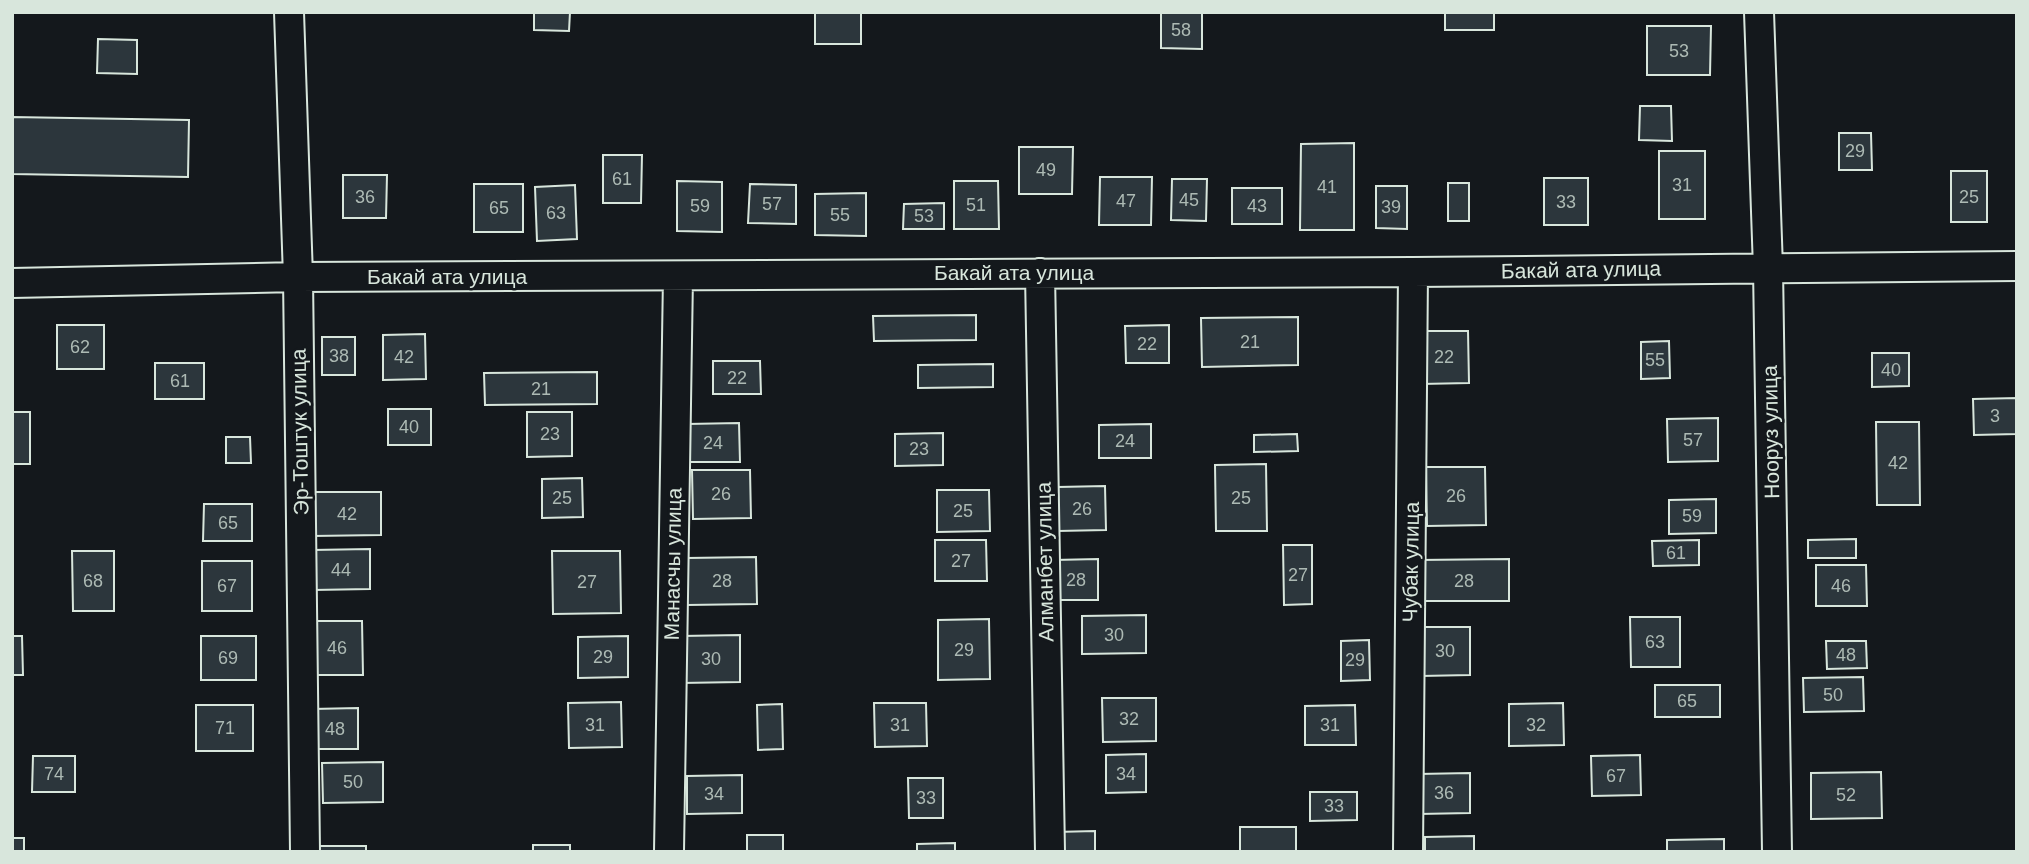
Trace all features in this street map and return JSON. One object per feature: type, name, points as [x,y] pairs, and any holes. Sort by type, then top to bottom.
[{"type":"street","name":"Эр-Тоштук улица","points":[[289,12],[298,277],[305,852]]},
{"type":"street","name":"Нооруз улица","points":[[1759,12],[1768,268],[1777,852]]},
{"type":"street","name":"Бакай ата улица","points":[[12,284],[298,277],[1413,272],[2017,266]]},
{"type":"street","name":"Чубак улица","points":[[1408,852],[1413,272]]},
{"type":"street","name":"Алманбет улица","points":[[1040,273],[1050,852]]},
{"type":"street","name":"Манасчы улица","points":[[668,852],[678,276]]},
{"type":"building","points":[[534,12],[570,12],[569,31],[534,30]]},
{"type":"building","points":[[815,12],[861,12],[861,44],[815,44]]},
{"type":"building","points":[[1161,12],[1202,12],[1202,49],[1161,48]]},
{"type":"building","points":[[1445,12],[1494,12],[1494,30],[1445,30]]},
{"type":"building","points":[[1647,26],[1711,26],[1710,75],[1647,75]]},
{"type":"building","points":[[98,39],[137,40],[137,74],[97,73]]},
{"type":"building","points":[[1640,106],[1671,106],[1672,141],[1639,140]]},
{"type":"building","points":[[12,117],[189,120],[188,177],[12,174]]},
{"type":"building","points":[[1839,133],[1871,133],[1872,170],[1839,170]]},
{"type":"building","points":[[1354,143],[1354,230],[1300,230],[1301,144]]},
{"type":"building","points":[[1019,147],[1073,147],[1072,194],[1019,194]]},
{"type":"building","points":[[1659,151],[1705,151],[1705,219],[1659,219]]},
{"type":"building","points":[[603,155],[642,155],[641,203],[603,203]]},
{"type":"building","points":[[1951,171],[1987,171],[1987,222],[1951,222]]},
{"type":"building","points":[[343,175],[387,175],[386,218],[343,218]]},
{"type":"building","points":[[1100,177],[1152,177],[1151,225],[1099,225]]},
{"type":"building","points":[[1544,178],[1588,178],[1588,225],[1544,225]]},
{"type":"building","points":[[1172,179],[1207,179],[1206,221],[1171,220]]},
{"type":"building","points":[[677,181],[722,182],[722,232],[677,231]]},
{"type":"building","points":[[954,181],[998,181],[999,229],[954,229]]},
{"type":"building","points":[[1448,183],[1469,183],[1469,221],[1448,221]]},
{"type":"building","points":[[474,184],[523,184],[523,232],[474,232]]},
{"type":"building","points":[[750,184],[796,185],[796,224],[748,223]]},
{"type":"building","points":[[575,185],[577,239],[537,241],[535,187]]},
{"type":"building","points":[[1376,186],[1407,186],[1407,229],[1376,228]]},
{"type":"building","points":[[1232,188],[1282,188],[1282,224],[1232,224]]},
{"type":"building","points":[[866,193],[866,236],[815,235],[815,194]]},
{"type":"building","points":[[944,203],[944,229],[903,229],[904,204]]},
{"type":"building","points":[[976,315],[976,340],[874,341],[873,316]]},
{"type":"building","points":[[1298,317],[1298,365],[1202,367],[1201,318]]},
{"type":"building","points":[[57,325],[104,325],[104,369],[57,369]]},
{"type":"building","points":[[1169,325],[1169,363],[1126,363],[1125,326]]},
{"type":"building","points":[[1420,331],[1468,331],[1469,383],[1421,384]]},
{"type":"building","points":[[425,334],[426,379],[383,380],[383,335]]},
{"type":"building","points":[[322,337],[355,337],[355,375],[322,375]]},
{"type":"building","points":[[1669,341],[1670,378],[1641,379],[1641,342]]},
{"type":"building","points":[[1872,353],[1909,353],[1909,386],[1872,387]]},
{"type":"building","points":[[713,361],[760,361],[761,394],[713,394]]},
{"type":"building","points":[[155,363],[204,363],[204,399],[155,399]]},
{"type":"building","points":[[993,364],[993,387],[918,388],[918,365]]},
{"type":"building","points":[[597,372],[597,404],[485,405],[484,373]]},
{"type":"building","points":[[2017,398],[2017,434],[1974,435],[1973,399]]},
{"type":"building","points":[[388,409],[431,409],[431,445],[388,445]]},
{"type":"building","points":[[12,412],[30,412],[30,464],[12,464]]},
{"type":"building","points":[[527,412],[572,412],[572,456],[527,457]]},
{"type":"building","points":[[1718,418],[1718,461],[1668,462],[1667,419]]},
{"type":"building","points":[[1876,422],[1919,422],[1920,505],[1877,505]]},
{"type":"building","points":[[739,423],[740,462],[687,462],[687,424]]},
{"type":"building","points":[[1151,424],[1151,458],[1099,458],[1099,425]]},
{"type":"building","points":[[943,433],[943,465],[895,466],[895,434]]},
{"type":"building","points":[[1297,434],[1298,451],[1254,452],[1254,435]]},
{"type":"building","points":[[226,437],[250,437],[251,463],[226,463]]},
{"type":"building","points":[[1266,464],[1267,531],[1216,531],[1215,465]]},
{"type":"building","points":[[1426,467],[1485,467],[1486,525],[1427,526]]},
{"type":"building","points":[[692,470],[750,470],[751,518],[693,519]]},
{"type":"building","points":[[582,478],[583,517],[542,518],[542,479]]},
{"type":"building","points":[[1105,486],[1106,530],[1058,531],[1058,487]]},
{"type":"building","points":[[937,490],[989,490],[990,531],[937,532]]},
{"type":"building","points":[[313,492],[381,492],[381,535],[313,536]]},
{"type":"building","points":[[1716,499],[1716,533],[1669,534],[1669,500]]},
{"type":"building","points":[[204,504],[252,504],[252,541],[203,541]]},
{"type":"building","points":[[1856,539],[1856,558],[1808,558],[1808,540]]},
{"type":"building","points":[[935,540],[986,540],[987,581],[935,581]]},
{"type":"building","points":[[1699,540],[1699,565],[1653,566],[1652,541]]},
{"type":"building","points":[[1283,545],[1312,545],[1312,604],[1284,605]]},
{"type":"building","points":[[370,549],[370,589],[313,590],[312,550]]},
{"type":"building","points":[[72,551],[114,551],[114,611],[73,611]]},
{"type":"building","points":[[552,551],[620,551],[621,613],[553,614]]},
{"type":"building","points":[[756,557],[757,604],[687,605],[687,558]]},
{"type":"building","points":[[1098,559],[1098,600],[1055,600],[1054,560]]},
{"type":"building","points":[[1509,559],[1509,601],[1419,601],[1418,560]]},
{"type":"building","points":[[202,561],[252,561],[252,611],[202,611]]},
{"type":"building","points":[[1816,565],[1866,565],[1867,606],[1816,606]]},
{"type":"building","points":[[1146,615],[1146,653],[1082,654],[1082,616]]},
{"type":"building","points":[[1630,617],[1680,617],[1680,667],[1631,667]]},
{"type":"building","points":[[989,619],[990,679],[938,680],[938,620]]},
{"type":"building","points":[[311,621],[362,621],[363,675],[312,675]]},
{"type":"building","points":[[1420,627],[1470,627],[1470,675],[1421,676]]},
{"type":"building","points":[[740,635],[740,682],[681,683],[681,636]]},
{"type":"building","points":[[12,636],[22,636],[23,675],[12,675]]},
{"type":"building","points":[[201,636],[256,636],[256,680],[201,680]]},
{"type":"building","points":[[628,636],[628,677],[578,678],[578,637]]},
{"type":"building","points":[[1369,640],[1370,680],[1341,681],[1341,641]]},
{"type":"building","points":[[1826,641],[1866,641],[1867,668],[1827,669]]},
{"type":"building","points":[[1863,677],[1864,711],[1804,712],[1803,678]]},
{"type":"building","points":[[1655,685],[1720,685],[1720,717],[1655,717]]},
{"type":"building","points":[[1102,698],[1156,698],[1156,741],[1103,742]]},
{"type":"building","points":[[621,702],[622,747],[569,748],[568,703]]},
{"type":"building","points":[[874,703],[926,703],[927,746],[875,747]]},
{"type":"building","points":[[1563,703],[1564,745],[1509,746],[1509,704]]},
{"type":"building","points":[[782,704],[783,749],[758,750],[757,705]]},
{"type":"building","points":[[196,705],[253,705],[253,751],[196,751]]},
{"type":"building","points":[[1355,705],[1356,745],[1305,745],[1305,706]]},
{"type":"building","points":[[358,708],[358,749],[312,749],[312,709]]},
{"type":"building","points":[[1146,754],[1146,792],[1106,793],[1106,755]]},
{"type":"building","points":[[1640,755],[1641,795],[1592,796],[1591,756]]},
{"type":"building","points":[[33,756],[75,756],[75,792],[32,792]]},
{"type":"building","points":[[383,762],[383,802],[323,803],[322,763]]},
{"type":"building","points":[[1881,772],[1882,818],[1811,819],[1811,773]]},
{"type":"building","points":[[1470,773],[1470,813],[1419,814],[1418,774]]},
{"type":"building","points":[[742,775],[742,813],[687,814],[687,776]]},
{"type":"building","points":[[908,778],[943,778],[943,818],[909,818]]},
{"type":"building","points":[[1310,792],[1357,792],[1357,820],[1310,821]]},
{"type":"building","points":[[1240,827],[1296,827],[1296,852],[1240,852]]},
{"type":"building","points":[[1095,831],[1095,852],[1055,852],[1055,832]]},
{"type":"building","points":[[747,835],[783,835],[783,852],[747,852]]},
{"type":"building","points":[[1474,836],[1474,852],[1425,852],[1425,837]]},
{"type":"building","points":[[12,838],[24,838],[24,852],[12,852]]},
{"type":"building","points":[[1724,839],[1724,852],[1667,852],[1667,840]]},
{"type":"building","points":[[955,843],[955,852],[917,852],[917,844]]},
{"type":"building","points":[[533,845],[570,845],[570,852],[533,852]]},
{"type":"building","points":[[316,846],[366,846],[366,852],[316,852]]}]
